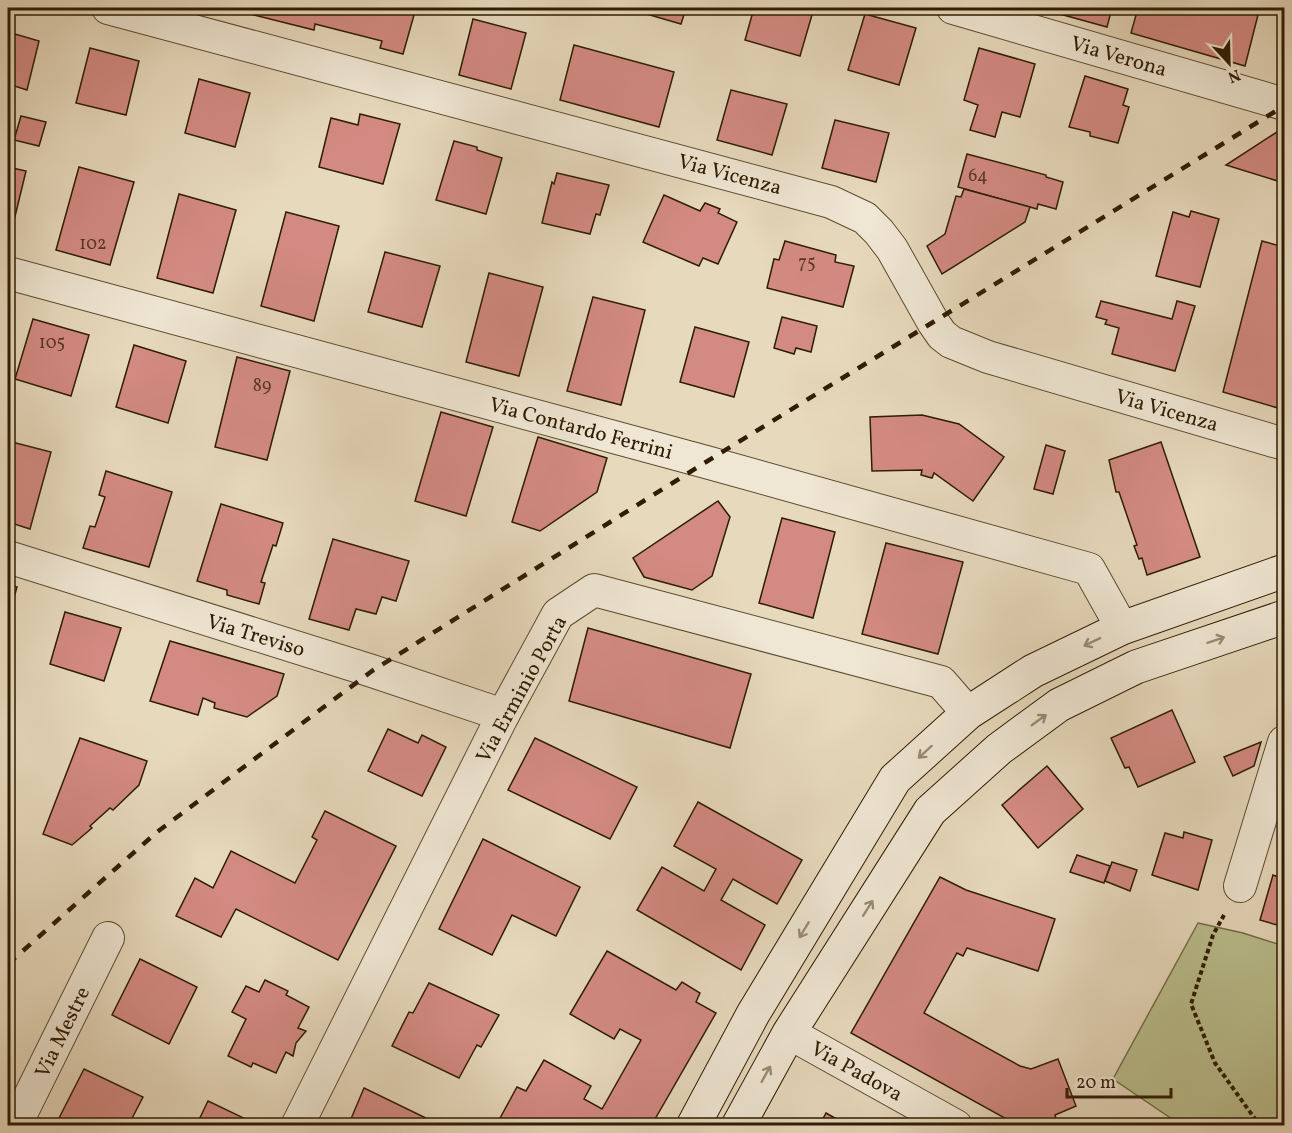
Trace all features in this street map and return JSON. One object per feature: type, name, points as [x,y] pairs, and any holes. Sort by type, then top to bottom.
[{"type":"main road","points":[[693,1125],[753,1014],[895,779],[969,713],[1033,670],[1122,628],[1284,571]]},
{"type":"main road","points":[[738,1125],[789,1033],[930,811],[999,749],[1059,705],[1136,667],[1284,617]]},
{"type":"main road","points":[[1122,628],[1136,667]]},
{"type":"main road","points":[[969,713],[999,749]]},
{"type":"main road","points":[[753,1014],[789,1033]]},
{"type":"street","name":"Via Vicenza","points":[[108,8],[831,202],[865,218],[879,232],[908,275],[933,322],[951,342],[987,357],[1284,444]]},
{"type":"street","name":"Via Verona","points":[[953,8],[1284,104]]},
{"type":"street","name":"Via Contardo Ferrini","points":[[8,273],[706,462],[1089,569],[1122,628]]},
{"type":"street","name":"Via Treviso","points":[[8,557],[372,671],[503,715]]},
{"type":"street","name":"Via Erminio Porta","points":[[297,1125],[503,715],[558,614],[594,590],[941,682],[969,713]]},
{"type":"street","points":[[1240,886],[1284,742]]},
{"type":"street","name":"Via Mestre","points":[[15,1125],[108,938]]},
{"type":"street","name":"Via Padova","points":[[789,1033],[956,1125]]},
{"type":"path","points":[[1240,886],[1213,935],[1191,1004],[1215,1063],[1260,1125]]},
{"type":"green space","points":[[1198,923],[1243,933],[1284,946],[1284,1125],[1181,1125],[1113,1079]]},
{"type":"building","points":[[226,8],[416,8],[403,54],[380,48],[382,41],[315,24],[314,30]]},
{"type":"building","points":[[626,8],[686,8],[681,24]]},
{"type":"building","points":[[754,8],[814,8],[800,56],[745,40]]},
{"type":"building","points":[[1038,8],[1112,8],[1107,27]]},
{"type":"building","points":[[1138,8],[1233,8],[1258,15],[1245,66],[1131,33]]},
{"type":"building","points":[[865,14],[916,28],[899,85],[848,70]]},
{"type":"building","points":[[473,19],[526,33],[511,89],[459,75]]},
{"type":"building","points":[[8,32],[39,41],[27,90],[8,84]]},
{"type":"building","points":[[574,45],[674,72],[659,127],[560,100]]},
{"type":"building","points":[[90,48],[139,61],[126,115],[76,103]]},
{"type":"building","points":[[979,48],[1035,64],[1020,117],[1002,112],[995,137],[970,130],[978,105],[964,100]]},
{"type":"building","points":[[1085,76],[1128,89],[1123,105],[1129,107],[1118,143],[1090,136],[1090,132],[1069,127]]},
{"type":"building","points":[[199,79],[250,93],[235,147],[185,133]]},
{"type":"building","points":[[731,90],[787,104],[772,155],[717,140]]},
{"type":"building","points":[[360,114],[400,124],[383,184],[319,167],[331,118],[358,125]]},
{"type":"building","points":[[21,116],[46,122],[39,146],[14,140]]},
{"type":"building","points":[[835,120],[889,133],[876,182],[822,168]]},
{"type":"building","points":[[1280,130],[1284,132],[1284,183],[1226,165]]},
{"type":"building","points":[[454,141],[477,147],[477,150],[502,158],[486,214],[436,200]]},
{"type":"building","points":[[967,154],[1046,175],[1046,177],[1063,182],[1056,209],[1038,204],[1037,209],[958,187]]},
{"type":"building","points":[[8,167],[26,171],[11,233],[8,232]]},
{"type":"building","points":[[79,167],[134,182],[110,265],[56,250]]},
{"type":"building","points":[[557,173],[609,185],[600,215],[596,214],[590,234],[542,223],[552,182],[554,184]]},
{"type":"building","points":[[964,189],[1030,207],[1025,222],[942,274],[927,246],[945,234],[956,196],[961,197]]},
{"type":"building","points":[[179,194],[236,210],[213,293],[157,278]]},
{"type":"building","points":[[664,195],[700,211],[705,203],[720,209],[718,213],[737,222],[718,264],[703,258],[699,266],[643,242]]},
{"type":"building","points":[[1191,211],[1219,219],[1200,287],[1156,276],[1173,212],[1189,217]]},
{"type":"building","points":[[286,212],[339,226],[314,321],[261,306]]},
{"type":"building","points":[[785,241],[836,255],[835,262],[854,266],[843,307],[767,288],[774,259],[779,260]]},
{"type":"building","points":[[1262,241],[1284,247],[1284,383],[1278,408],[1223,392]]},
{"type":"building","points":[[385,252],[440,266],[422,327],[368,312]]},
{"type":"building","points":[[489,273],[543,287],[519,376],[466,362]]},
{"type":"building","points":[[593,297],[645,310],[621,405],[567,391]]},
{"type":"building","points":[[1101,301],[1172,319],[1177,301],[1195,306],[1175,371],[1112,354],[1119,328],[1105,324],[1107,320],[1096,317]]},
{"type":"building","points":[[782,317],[817,326],[811,352],[796,348],[794,354],[774,348]]},
{"type":"building","points":[[33,319],[89,335],[71,396],[15,379]]},
{"type":"building","points":[[695,327],[749,342],[734,397],[680,382]]},
{"type":"building","points":[[134,345],[186,361],[168,423],[116,407]]},
{"type":"building","points":[[237,357],[290,371],[267,460],[215,447]]},
{"type":"building","points":[[441,412],[493,427],[466,516],[415,501]]},
{"type":"building","points":[[922,415],[959,424],[1004,457],[973,501],[934,473],[932,478],[921,475],[922,470],[872,471],[870,417]]},
{"type":"building","points":[[538,437],[607,458],[597,492],[540,531],[512,522]]},
{"type":"building","points":[[8,441],[51,452],[30,529],[8,522]]},
{"type":"building","points":[[1161,442],[1200,557],[1147,575],[1142,558],[1139,559],[1134,546],[1137,545],[1119,492],[1116,492],[1109,460]]},
{"type":"building","points":[[1046,445],[1065,451],[1053,494],[1034,489]]},
{"type":"building","points":[[106,471],[172,492],[149,567],[83,548],[90,526],[95,527],[105,497],[99,495]]},
{"type":"building","points":[[718,501],[730,517],[712,576],[692,590],[644,577],[633,558]]},
{"type":"building","points":[[221,504],[283,523],[261,582],[265,583],[259,604],[227,595],[227,590],[197,581]]},
{"type":"building","points":[[782,518],[835,532],[813,618],[759,603]]},
{"type":"building","points":[[333,539],[409,561],[396,601],[382,597],[376,614],[356,609],[349,630],[309,619]]},
{"type":"building","points":[[886,543],[963,562],[938,654],[862,634]]},
{"type":"building","points":[[8,584],[17,587],[8,619]]},
{"type":"building","points":[[65,612],[121,628],[104,681],[50,664]]},
{"type":"building","points":[[588,628],[751,674],[730,748],[569,701]]},
{"type":"building","points":[[170,641],[284,674],[277,696],[247,717],[214,708],[215,703],[203,698],[198,715],[150,701]]},
{"type":"building","points":[[1172,710],[1195,762],[1138,787],[1129,767],[1125,768],[1111,738]]},
{"type":"building","points":[[8,725],[13,727],[8,742]]},
{"type":"building","points":[[388,729],[418,743],[422,735],[446,747],[422,796],[368,771]]},
{"type":"building","points":[[80,738],[147,761],[139,785],[113,810],[110,808],[72,845],[43,834]]},
{"type":"building","points":[[535,738],[637,787],[610,839],[508,790]]},
{"type":"building","points":[[1261,742],[1254,766],[1233,776],[1224,757]]},
{"type":"building","points":[[1047,766],[1083,809],[1038,848],[1002,805]]},
{"type":"building","points":[[698,802],[802,860],[777,904],[733,879],[721,900],[765,925],[741,970],[637,910],[662,867],[704,891],[716,869],[674,846]]},
{"type":"building","points":[[325,811],[396,846],[338,960],[236,909],[221,937],[176,916],[195,878],[213,888],[231,851],[295,883],[317,840],[312,837]]},
{"type":"building","points":[[1184,832],[1212,840],[1198,890],[1152,875],[1165,833],[1183,838]]},
{"type":"building","points":[[483,839],[580,887],[556,936],[512,915],[492,955],[439,929]]},
{"type":"building","points":[[1077,855],[1110,866],[1104,883],[1070,872]]},
{"type":"building","points":[[1112,862],[1137,870],[1130,891],[1105,881]]},
{"type":"building","points":[[1273,875],[1284,879],[1284,927],[1260,920]]},
{"type":"building","points":[[940,877],[966,890],[1055,919],[1038,971],[967,948],[963,956],[957,953],[924,1013],[1020,1066],[1031,1069],[1058,1059],[1076,1106],[1055,1115],[1056,1119],[1047,1122],[1045,1119],[1028,1126],[1019,1126],[851,1033]]},
{"type":"building","points":[[607,951],[676,990],[682,982],[700,993],[696,1002],[716,1013],[651,1126],[508,1126],[499,1120],[517,1087],[526,1091],[544,1060],[591,1086],[584,1099],[602,1109],[641,1040],[620,1029],[614,1039],[570,1014]]},
{"type":"building","points":[[140,959],[197,987],[169,1044],[112,1015]]},
{"type":"building","points":[[265,980],[288,991],[286,995],[309,1007],[298,1028],[306,1031],[296,1043],[293,1056],[286,1052],[276,1073],[253,1063],[251,1067],[228,1056],[246,1019],[232,1012],[246,986],[259,992]]},
{"type":"building","points":[[429,983],[499,1015],[481,1047],[477,1045],[459,1078],[392,1046],[409,1012],[413,1013]]},
{"type":"building","points":[[84,1069],[143,1097],[128,1126],[56,1124]]},
{"type":"building","points":[[364,1088],[434,1122],[433,1126],[348,1126]]},
{"type":"building","points":[[208,1101],[258,1125],[258,1126],[196,1126]]},
{"type":"building","points":[[826,1113],[849,1126],[819,1126]]},
{"type":"railway","points":[[8,964],[157,832],[372,671],[1284,106]]}]
